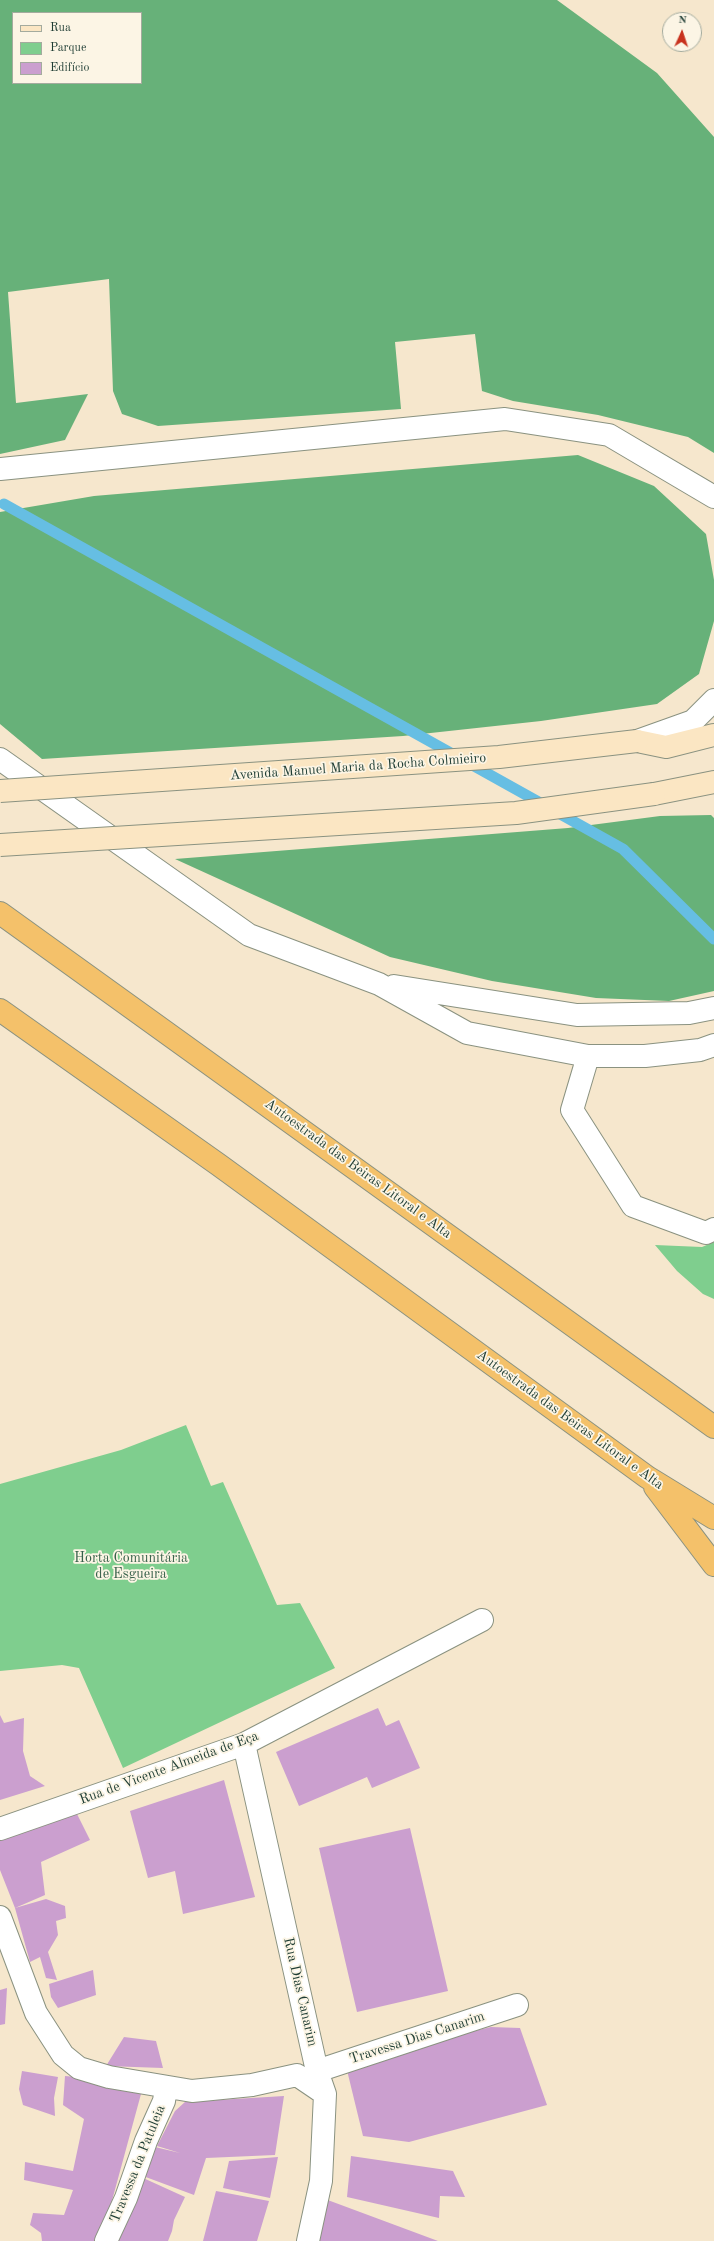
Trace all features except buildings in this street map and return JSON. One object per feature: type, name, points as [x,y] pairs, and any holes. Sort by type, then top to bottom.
[{"type":"highway","name":"Autoestrada das Beiras Litoral e Alta","points":[[0,913],[645,1375],[714,1427]]},
{"type":"highway","name":"Autoestrada das Beiras Litoral e Alta","points":[[0,1010],[232,1175],[648,1477],[714,1518]]},
{"type":"highway","points":[[645,1375],[714,1410]]},
{"type":"highway","points":[[648,1477],[714,1565]]},
{"type":"main road","name":"Avenida Manuel Maria da Rocha Colmieiro","points":[[0,791],[498,756],[637,741],[666,747],[714,735]]},
{"type":"main road","points":[[0,845],[516,813],[654,794],[714,782]]},
{"type":"street","points":[[0,469],[505,419],[609,435],[714,497]]},
{"type":"street","points":[[637,741],[693,721],[714,700]]},
{"type":"street","points":[[0,759],[249,935],[379,984],[467,1033],[588,1056],[645,1056],[700,1050],[714,1045]]},
{"type":"street","points":[[654,794],[714,792]]},
{"type":"street","points":[[379,984],[577,1015],[689,1013],[714,1008]]},
{"type":"street","points":[[588,1056],[572,1110],[633,1206],[706,1233],[714,1229]]},
{"type":"street","name":"Rua de Vicente Almeida de Eça","points":[[0,1829],[244,1744],[482,1620]]},
{"type":"street","name":"Rua Dias Canarim","points":[[244,1744],[317,2071],[325,2094],[321,2181],[308,2241]]},
{"type":"street","points":[[0,1916],[36,2013],[63,2055],[79,2068],[110,2076],[192,2091],[252,2085],[297,2075],[325,2094]]},
{"type":"street","name":"Travessa Dias Canarim","points":[[317,2071],[517,2005]]},
{"type":"street","name":"Travessa da Patuleia","points":[[106,2241],[126,2198],[146,2141],[164,2101],[166,2087]]},
{"type":"green space","points":[[0,0],[557,0],[657,73],[714,137],[714,453],[688,437],[598,415],[513,401],[482,391],[475,334],[395,342],[401,409],[158,426],[122,414],[113,391],[109,279],[8,292],[16,403],[88,394],[65,440],[0,454]]},
{"type":"green space","points":[[578,455],[654,486],[706,534],[714,580],[714,621],[699,674],[657,704],[541,721],[403,736],[42,759],[0,724],[0,512],[94,496]]},
{"type":"green space","points":[[711,815],[714,818],[714,991],[669,1001],[596,998],[492,981],[390,957],[175,859],[568,828],[660,816]]},
{"type":"green space","points":[[714,1242],[714,1299],[703,1294],[677,1271],[655,1245],[702,1247]]},
{"type":"green space","name":"Horta Comunitária de Esgueira","points":[[186,1425],[211,1486],[223,1482],[277,1605],[300,1603],[335,1668],[123,1768],[79,1668],[62,1665],[0,1671],[0,1484],[121,1450]]},
{"type":"waterway","points":[[4,504],[623,849],[714,939]]}]
